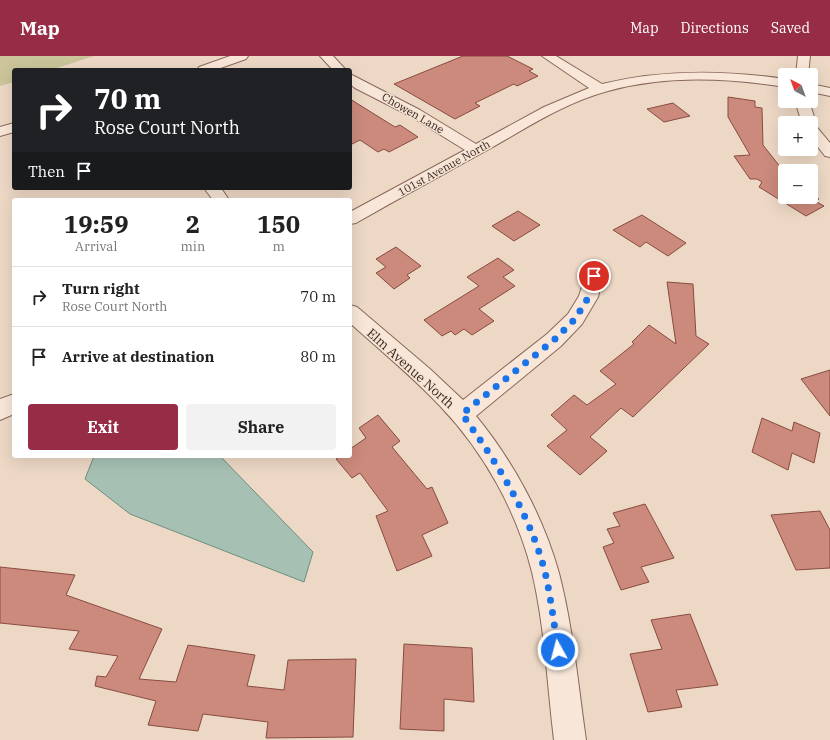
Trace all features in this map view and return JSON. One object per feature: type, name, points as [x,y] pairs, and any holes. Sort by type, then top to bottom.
[{"type":"street","points":[[209,68],[242,56]]},
{"type":"street","points":[[326,56],[338,68]]},
{"type":"street","points":[[548,56],[600,89]]},
{"type":"street","points":[[802,68],[804,56]]},
{"type":"street","name":"101st Avenue North","points":[[352,218],[538,116],[573,99],[600,89],[644,80],[682,77],[738,77],[778,82]]},
{"type":"street","name":"Chowen Lane","points":[[352,79],[415,113],[475,150]]},
{"type":"street","points":[[818,89],[830,92]]},
{"type":"street","points":[[0,132],[12,128]]},
{"type":"street","points":[[818,137],[830,153]]},
{"type":"street","points":[[214,190],[220,198]]},
{"type":"street","points":[[462,414],[554,340],[575,319],[588,298],[594,276]]},
{"type":"street","name":"Elm Avenue North","points":[[352,314],[431,384],[462,414],[505,477],[527,522],[544,571],[553,610],[570,740]]},
{"type":"street","points":[[0,410],[12,404]]},
{"type":"shaded area","points":[[0,56],[94,56],[57,68],[12,68],[12,83],[0,86]]},
{"type":"shaded area","points":[[93,458],[222,458],[313,552],[304,582],[130,514],[85,479]]},
{"type":"building","points":[[463,56],[507,56],[533,69],[529,71],[538,76],[517,86],[514,84],[475,103],[480,106],[455,119],[394,84]]},
{"type":"building","points":[[728,97],[755,101],[755,107],[762,108],[763,145],[778,164],[778,199],[759,187],[762,182],[757,179],[750,179],[734,156],[750,155],[728,117]]},
{"type":"building","points":[[352,100],[395,127],[400,125],[418,137],[389,152],[384,149],[378,152],[360,140],[352,144]]},
{"type":"building","points":[[673,103],[690,116],[664,122],[647,109]]},
{"type":"building","points":[[818,203],[824,206],[806,216],[787,204],[818,204]]},
{"type":"building","points":[[518,211],[540,225],[514,241],[492,226]]},
{"type":"building","points":[[642,215],[686,243],[668,256],[646,242],[640,247],[613,230]]},
{"type":"building","points":[[396,247],[421,266],[407,275],[410,278],[394,289],[376,273],[386,267],[376,259]]},
{"type":"building","points":[[498,258],[514,270],[503,277],[515,286],[479,309],[494,321],[472,335],[464,329],[455,335],[451,331],[442,336],[424,320],[479,286],[467,277]]},
{"type":"building","points":[[667,282],[693,284],[696,336],[709,344],[633,417],[621,408],[590,437],[607,451],[580,475],[547,446],[567,430],[551,415],[574,395],[587,405],[616,384],[600,371],[634,344],[632,342],[649,325],[676,344]]},
{"type":"building","points":[[830,370],[830,416],[801,379]]},
{"type":"building","points":[[378,415],[400,441],[392,447],[427,489],[432,487],[448,523],[422,535],[432,556],[397,571],[376,516],[388,511],[360,473],[352,478],[336,459],[352,458],[352,448],[366,438],[359,428]]},
{"type":"building","points":[[762,418],[792,431],[794,422],[820,433],[814,463],[792,453],[788,470],[752,452]]},
{"type":"building","points":[[645,504],[674,558],[641,567],[649,582],[621,590],[603,547],[614,543],[607,529],[620,526],[613,513]]},
{"type":"building","points":[[820,511],[830,530],[830,568],[796,570],[771,515]]},
{"type":"building","points":[[0,567],[75,575],[66,595],[162,629],[139,679],[176,682],[188,645],[255,655],[247,686],[284,690],[288,660],[356,659],[353,737],[266,738],[268,722],[203,714],[198,731],[148,725],[156,701],[95,686],[97,676],[106,677],[118,656],[69,649],[79,631],[0,623]]},
{"type":"building","points":[[690,614],[718,685],[676,690],[682,707],[648,712],[630,654],[662,649],[651,620]]},
{"type":"building","points":[[404,644],[472,648],[474,702],[444,699],[444,731],[400,729]]},
{"type":"route","points":[[558,650],[553,610],[544,571],[527,522],[505,477],[462,414],[554,340],[575,319],[588,298],[594,276]]}]
